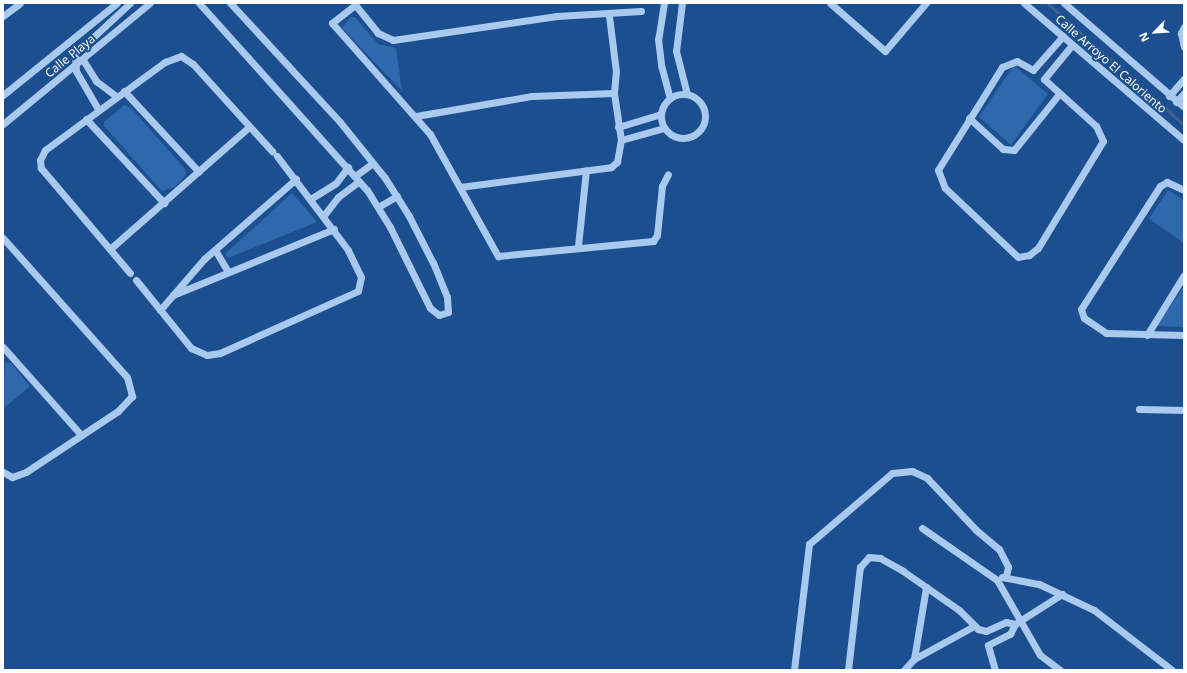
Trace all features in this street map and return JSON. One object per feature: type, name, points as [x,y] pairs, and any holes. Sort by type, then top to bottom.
[{"type":"street","points":[[3,16],[20,3]]},
{"type":"street","name":"Calle Playa","points":[[3,95],[117,3]]},
{"type":"street","points":[[98,109],[74,66],[77,50],[130,3]]},
{"type":"street","name":"Calle Playa","points":[[3,124],[83,60],[150,3]]},
{"type":"street","points":[[199,3],[357,178],[378,207],[427,303],[435,313],[444,315],[449,308],[448,297],[397,196],[373,162],[230,3]]},
{"type":"street","points":[[664,3],[658,39],[661,65],[670,98],[661,114],[664,128]]},
{"type":"street","points":[[621,140],[664,128],[682,138],[701,129],[703,108],[687,94],[676,51],[682,3]]},
{"type":"street","points":[[830,3],[885,51],[926,3]]},
{"type":"street","name":"Calle Arroyo El Caloriento","points":[[1024,3],[1184,140]]},
{"type":"street","name":"Calle Arroyo El Caloriento","points":[[1064,3],[1169,96],[1184,107]]},
{"type":"street","points":[[642,11],[609,16],[557,16],[393,40],[378,33],[355,6],[348,8],[335,19],[334,26],[416,116],[460,187],[498,256],[578,246],[652,242],[657,235],[662,186],[668,174]]},
{"type":"street","points":[[460,187],[611,167],[620,156],[621,140],[614,93],[616,72],[609,16]]},
{"type":"street","points":[[1184,27],[1181,33],[1184,47]]},
{"type":"street","points":[[1033,70],[1063,36]]},
{"type":"street","points":[[1044,79],[1072,45]]},
{"type":"street","points":[[130,273],[40,164],[45,150],[98,109],[165,62],[181,56],[193,64],[312,198],[334,229],[361,277],[358,291],[344,300],[214,354],[191,348],[136,280]]},
{"type":"street","points":[[83,60],[96,81],[116,96]]},
{"type":"street","points":[[1017,61],[1033,70],[1096,126],[1103,141],[1038,248],[1024,257],[1006,248],[945,188],[938,176],[940,164],[1002,67],[1017,61]]},
{"type":"street","points":[[1169,96],[1184,79]]},
{"type":"street","points":[[124,91],[199,172]]},
{"type":"street","points":[[416,116],[532,96],[614,93]]},
{"type":"street","points":[[1176,102],[1184,93]]},
{"type":"street","points":[[670,98],[687,94]]},
{"type":"street","points":[[969,118],[1004,149],[1014,150],[1059,94]]},
{"type":"street","points":[[618,127],[661,114]]},
{"type":"street","points":[[86,119],[164,203]]},
{"type":"street","points":[[110,249],[249,127]]},
{"type":"street","points":[[324,215],[338,197],[373,162]]},
{"type":"street","points":[[312,198],[336,183],[348,167]]},
{"type":"street","points":[[578,246],[586,170]]},
{"type":"street","points":[[160,310],[215,250],[296,179]]},
{"type":"street","points":[[1184,190],[1167,182],[1160,186],[1082,303],[1084,318],[1102,332],[1147,335],[1184,335]]},
{"type":"street","points":[[378,207],[397,196]]},
{"type":"street","points":[[173,295],[227,270],[334,229]]},
{"type":"street","points":[[3,238],[130,382],[132,396],[126,405],[22,475],[12,477],[3,472]]},
{"type":"street","points":[[215,250],[227,270]]},
{"type":"street","points":[[1147,335],[1184,275]]},
{"type":"street","points":[[3,346],[81,435]]},
{"type":"street","points":[[1138,408],[1184,410]]},
{"type":"street","points":[[794,670],[809,544],[892,473],[912,471],[927,478],[976,530],[999,549],[1008,567],[1006,576]]},
{"type":"street","points":[[922,528],[997,580],[1018,622],[1040,655],[1060,670]]},
{"type":"street","points":[[848,670],[859,573],[865,559],[880,558],[926,587],[974,626],[986,631],[1006,622],[1018,622]]},
{"type":"street","points":[[997,580],[1006,576],[1062,594],[1094,610],[1172,670]]},
{"type":"street","points":[[914,659],[926,587]]},
{"type":"street","points":[[995,670],[988,645],[1010,634],[1018,622],[1062,594]]},
{"type":"street","points":[[904,670],[914,659],[974,626]]},
{"type":"shaded area","points":[[351,17],[355,17],[378,44],[396,48],[402,91],[342,28]]},
{"type":"shaded area","points":[[1014,65],[1048,94],[1011,145],[979,117]]},
{"type":"shaded area","points":[[124,105],[131,108],[185,169],[186,175],[175,187],[162,191],[104,126],[104,122]]},
{"type":"shaded area","points":[[1168,190],[1184,200],[1184,243],[1149,219]]},
{"type":"shaded area","points":[[292,193],[317,222],[228,258],[225,254]]},
{"type":"shaded area","points":[[1184,286],[1184,327],[1157,326]]},
{"type":"shaded area","points":[[5,362],[11,363],[30,386],[3,409]]},
{"type":"waterway","points":[[1047,3],[1184,125]]}]
